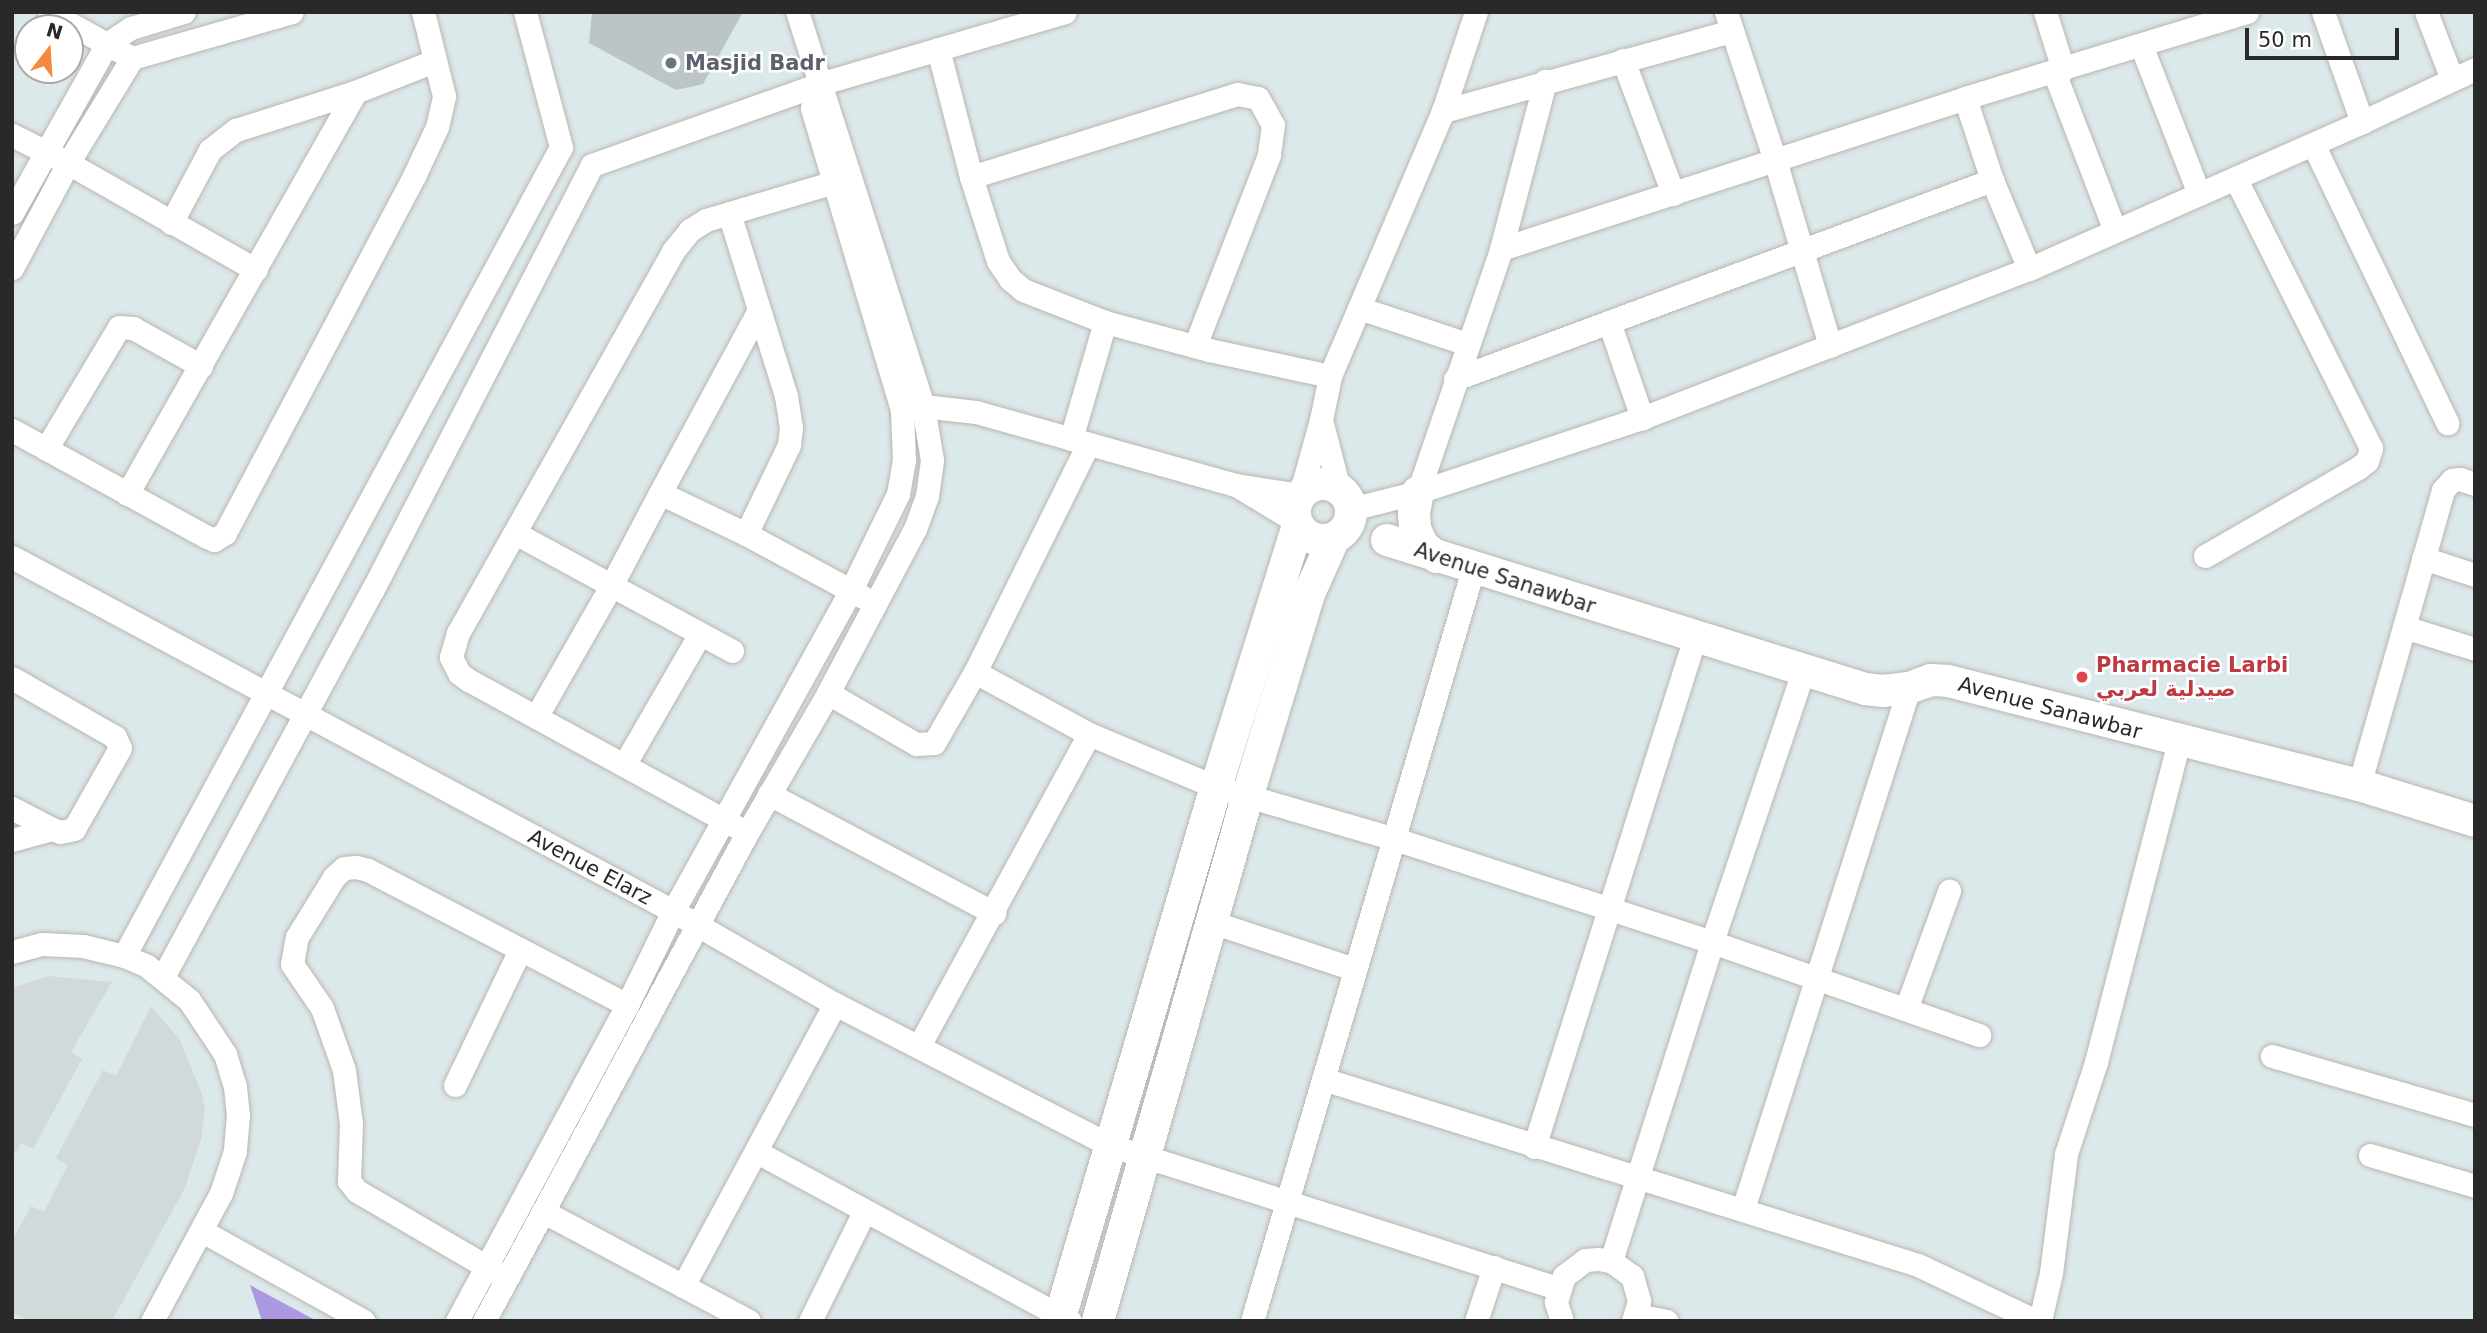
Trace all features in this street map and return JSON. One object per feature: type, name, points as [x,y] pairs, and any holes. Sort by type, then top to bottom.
[{"type":"street","points":[[49,12],[132,58]]},
{"type":"street","points":[[12,213],[44,151],[107,44],[131,28],[184,12]]},
{"type":"street","points":[[12,268],[68,163],[132,58],[292,12]]},
{"type":"street","points":[[12,430],[206,537],[215,540],[225,533],[414,176],[437,127],[444,96],[423,12]]},
{"type":"street","points":[[124,956],[561,147],[525,12]]},
{"type":"street","points":[[457,1321],[487,1267],[698,927],[747,833],[828,693],[915,529],[927,495],[932,460],[912,408],[842,180],[829,105],[819,84],[797,12]]},
{"type":"street","points":[[163,977],[373,589],[592,165],[819,84],[1065,12]]},
{"type":"street","points":[[757,1152],[1063,1319],[1109,1145],[1298,514],[1330,376],[1443,111],[1477,12]]},
{"type":"street","points":[[2045,12],[2059,70],[2115,231]]},
{"type":"street","points":[[1501,249],[1965,98],[2247,12]]},
{"type":"street","points":[[2323,12],[2362,122]]},
{"type":"street","points":[[2426,12],[2452,79]]},
{"type":"street","points":[[1443,111],[1623,60],[1729,22],[1775,160],[1830,346]]},
{"type":"street","points":[[2141,45],[2199,194]]},
{"type":"street","points":[[938,49],[971,177],[998,261],[1010,279],[1023,290],[1105,322],[1195,346],[1330,376]]},
{"type":"street","points":[[1623,60],[1673,194]]},
{"type":"street","points":[[172,223],[210,150],[218,141],[236,130],[355,92],[434,61]]},
{"type":"street","points":[[912,408],[976,412],[1236,485],[1298,514],[1317,540],[1343,517],[1642,418],[2029,269],[2314,144],[2475,69]]},
{"type":"street","points":[[1437,557],[1423,546],[1415,529],[1414,513],[1418,492],[1501,249],[1545,81]]},
{"type":"street","points":[[127,494],[257,270],[355,92]]},
{"type":"street","points":[[971,177],[1237,94],[1258,98],[1273,125],[1269,155],[1195,346]]},
{"type":"street","points":[[1965,98],[1992,180],[2029,269]]},
{"type":"street","points":[[12,135],[68,163],[257,270]]},
{"type":"street","points":[[2314,144],[2447,423]]},
{"type":"street","points":[[561,147],[592,165]]},
{"type":"street","points":[[2205,556],[2358,468],[2367,461],[2371,448],[2235,178]]},
{"type":"street","points":[[747,833],[468,680],[458,673],[451,657],[458,633],[673,251],[690,230],[706,220],[842,180]]},
{"type":"street","points":[[1455,379],[1992,180]]},
{"type":"street","points":[[729,213],[786,396],[791,428],[789,445],[746,534]]},
{"type":"street","points":[[1359,308],[1467,344]]},
{"type":"street","points":[[536,718],[611,586],[759,310]]},
{"type":"street","points":[[828,693],[916,744],[928,746],[939,737],[975,672],[1079,442],[1105,322]]},
{"type":"street","points":[[1609,322],[1642,418]]},
{"type":"street","points":[[46,449],[119,327],[133,328],[201,366]]},
{"type":"street","points":[[484,1321],[544,1212],[574,1129],[627,1005],[673,911],[851,590],[898,494],[912,408]]},
{"type":"street","points":[[1098,1321],[1247,798],[1309,594],[1343,517],[1321,420]]},
{"type":"street","points":[[2359,785],[2443,490],[2452,480],[2475,484]]},
{"type":"street","points":[[1298,514],[1321,484],[1343,517]]},
{"type":"street","points":[[660,493],[746,534],[875,603]]},
{"type":"street","name":"Avenue Sanawbar","points":[[1343,517],[1355,533],[1387,540],[1865,689],[1884,691],[1909,688],[1931,680],[1948,681],[2179,742],[2359,785],[2475,821]]},
{"type":"street","points":[[515,533],[732,651]]},
{"type":"street","name":"Avenue Elarz","points":[[12,557],[673,911],[835,1004],[1109,1145],[1558,1288]]},
{"type":"street","points":[[2423,558],[2475,575]]},
{"type":"street","points":[[1252,1321],[1474,569]]},
{"type":"street","points":[[2404,627],[2475,649]]},
{"type":"street","points":[[624,765],[700,634]]},
{"type":"street","points":[[1534,1147],[1695,638]]},
{"type":"street","points":[[1611,1261],[1712,942],[1802,671]]},
{"type":"street","points":[[975,672],[1089,734],[1216,787],[1395,839],[1712,942],[1979,1035]]},
{"type":"street","points":[[12,678],[120,741],[117,757],[74,829],[60,832],[52,830],[12,808]]},
{"type":"street","points":[[1744,1209],[1909,688]]},
{"type":"street","points":[[919,1046],[994,913],[1089,734]]},
{"type":"street","points":[[1323,1079],[1918,1265],[2038,1321],[2051,1273],[2066,1154],[2107,1023],[2179,742]]},
{"type":"street","points":[[769,794],[994,913]]},
{"type":"street","points":[[12,840],[52,830]]},
{"type":"street","points":[[507,1279],[357,1191],[349,1181],[351,1124],[344,1070],[321,1008],[292,964],[297,937],[334,877],[344,868],[356,867],[368,870],[627,1005]]},
{"type":"street","points":[[1906,1009],[1949,891]]},
{"type":"street","points":[[1212,922],[1354,969]]},
{"type":"street","points":[[12,952],[43,944],[83,946],[147,965],[189,1000],[225,1054],[235,1087],[238,1115],[234,1151],[220,1193],[202,1231],[152,1321]]},
{"type":"street","points":[[455,1085],[520,950]]},
{"type":"street","points":[[683,1286],[835,1004]]},
{"type":"street","points":[[2272,1056],[2475,1115]]},
{"type":"street","points":[[2370,1155],[2475,1185]]},
{"type":"street","points":[[544,1212],[749,1321]]},
{"type":"street","points":[[810,1321],[864,1212]]},
{"type":"street","points":[[202,1231],[364,1321]]},
{"type":"street","points":[[1562,1321],[1556,1302],[1558,1288],[1573,1266],[1585,1261],[1611,1261],[1632,1276],[1637,1288],[1634,1318],[1666,1321]]},
{"type":"street","points":[[1476,1321],[1494,1267]]},
{"type":"shaded area","points":[[48,976],[112,982],[71,1052],[82,1059],[33,1149],[21,1143],[12,1158],[12,988]]},
{"type":"shaded area","points":[[151,1006],[180,1040],[202,1094],[205,1110],[201,1139],[185,1188],[112,1321],[28,1321],[12,1312],[12,1241],[31,1206],[44,1212],[68,1165],[56,1158],[103,1070],[116,1076]]},
{"type":"shaded area","points":[[250,1285],[317,1321],[262,1321]]},
{"type":"building","name":"Masjid Badr","points":[[592,12],[743,12],[703,84],[676,90],[589,43]]},
{"type":"place","name":"Masjid Badr","points":[[671,63]]},
{"type":"place","name":"Pharmacie Larbi صيدلية لعربي","points":[[2082,677]]}]
